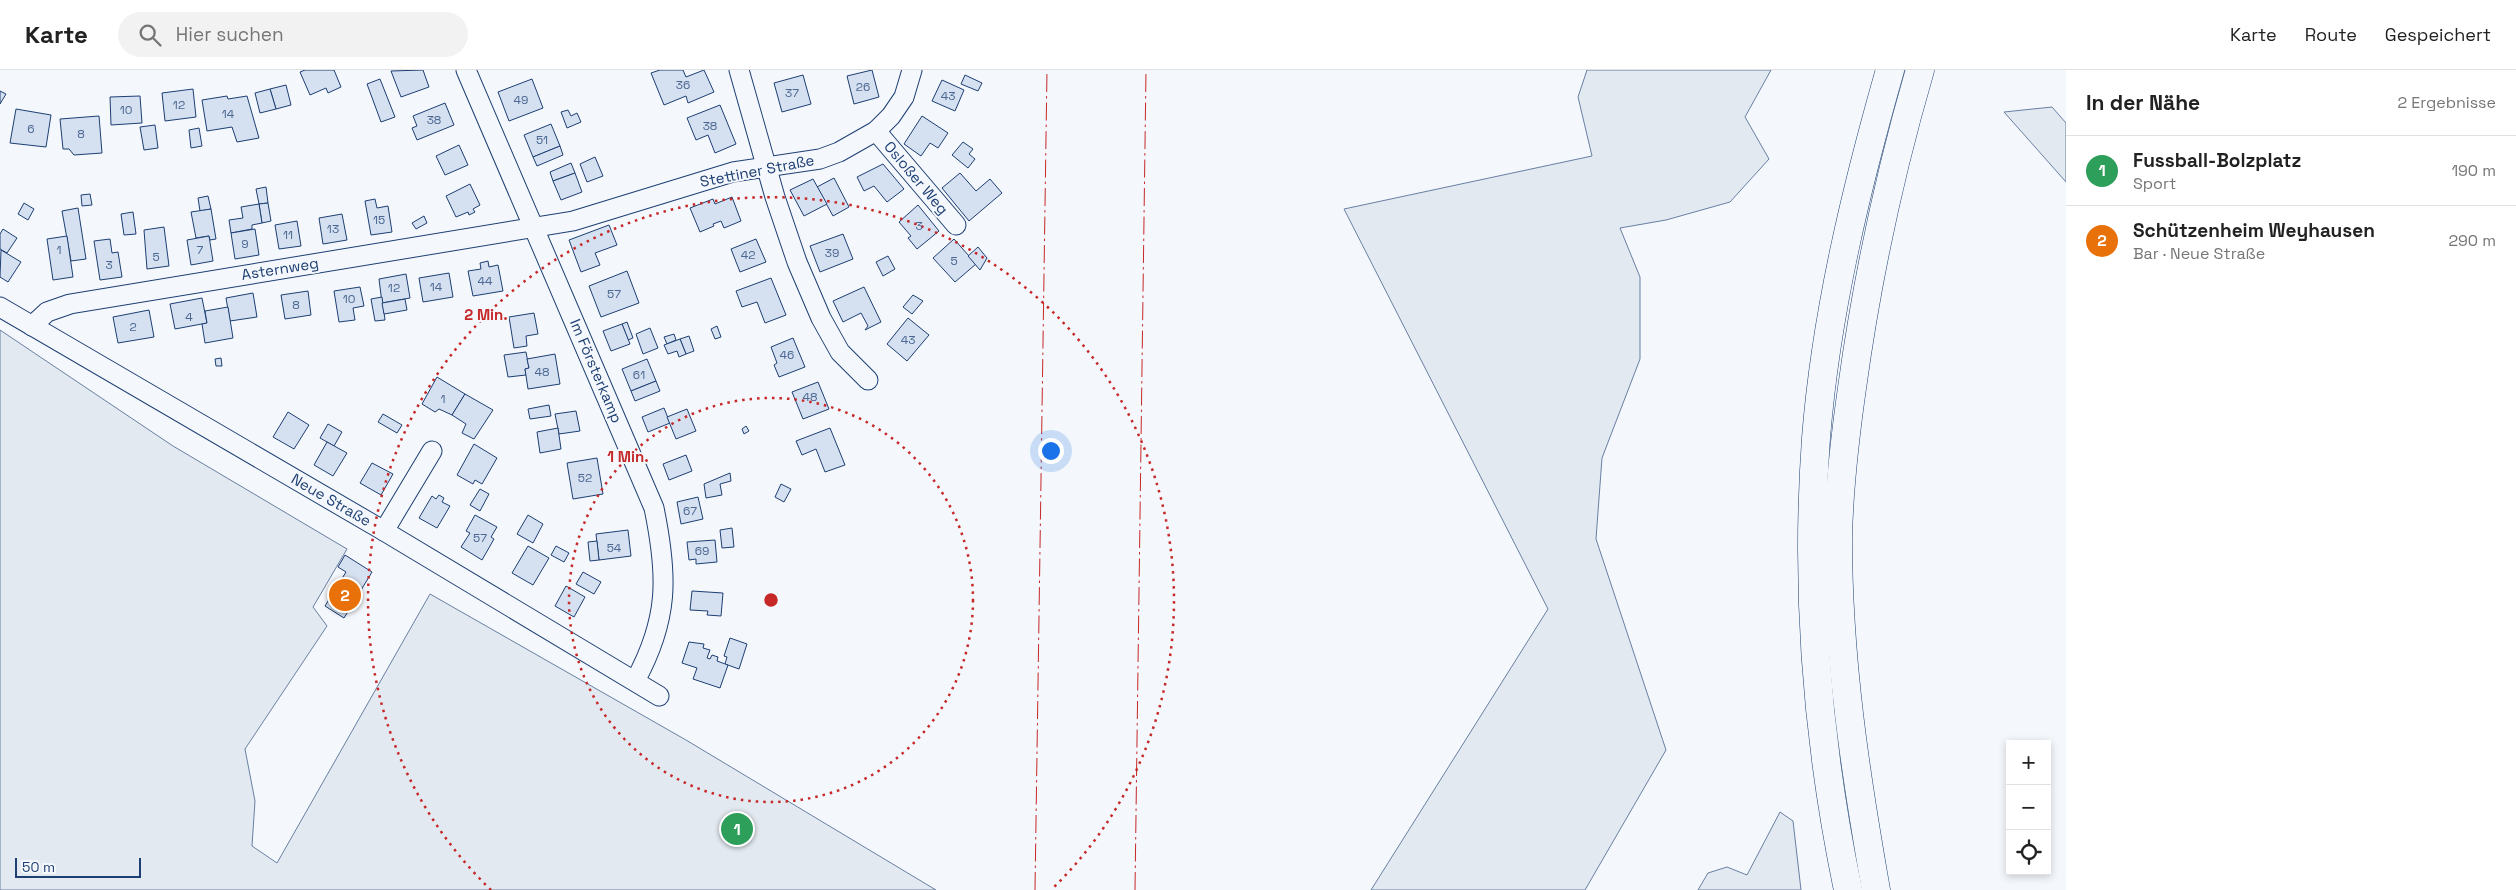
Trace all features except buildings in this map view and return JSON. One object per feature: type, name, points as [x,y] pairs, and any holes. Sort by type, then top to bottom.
[{"type":"highway","points":[[1873,132],[1879,70]]},
{"type":"highway","points":[[1848,890],[1827,774],[1816,673],[1812,604],[1816,436],[1832,319],[1873,132],[1890,70]]},
{"type":"highway","points":[[1876,890],[1854,766],[1842,654],[1838,536],[1845,438],[1861,322],[1881,216],[1920,70]]},
{"type":"street","name":"Im Försterkamp","points":[[466,70],[654,508],[663,552],[663,597],[659,628],[648,657],[635,681]]},
{"type":"street","points":[[739,70],[797,262],[821,318],[840,352],[868,380]]},
{"type":"street","name":"Stettiner Straße","points":[[535,228],[573,221],[733,172],[820,159],[838,152],[876,131],[891,116],[904,97],[912,70]]},
{"type":"street","name":"Osloßer Weg","points":[[876,131],[956,225]]},
{"type":"street","name":"Asternweg","points":[[32,326],[47,312],[70,304],[535,228]]},
{"type":"street","name":"Neue Straße","points":[[0,307],[384,530],[660,696]]},
{"type":"street","points":[[384,530],[432,451]]},
{"type":"shaded area","points":[[1587,70],[1771,70],[1745,117],[1769,159],[1730,202],[1666,220],[1620,228],[1640,277],[1640,359],[1602,458],[1596,539],[1666,750],[1585,890],[1371,890],[1548,609],[1344,209],[1592,156],[1578,97]]},
{"type":"shaded area","points":[[2052,107],[2066,123],[2066,182],[2004,112]]},
{"type":"shaded area","points":[[0,330],[173,446],[347,549],[313,607],[327,626],[245,749],[255,801],[252,846],[277,863],[430,594],[686,740],[936,890],[0,890]]},
{"type":"shaded area","points":[[1780,812],[1793,821],[1801,890],[1698,890],[1708,873],[1727,867],[1747,875]]},
{"type":"power","points":[[1035,890],[1047,70]]},
{"type":"power","points":[[1135,890],[1146,70]]},
{"type":"place","name":"Schützenheim Weyhausen","points":[[345,595]]},
{"type":"place","name":"Fussball-Bolzplatz","points":[[737,829]]}]
